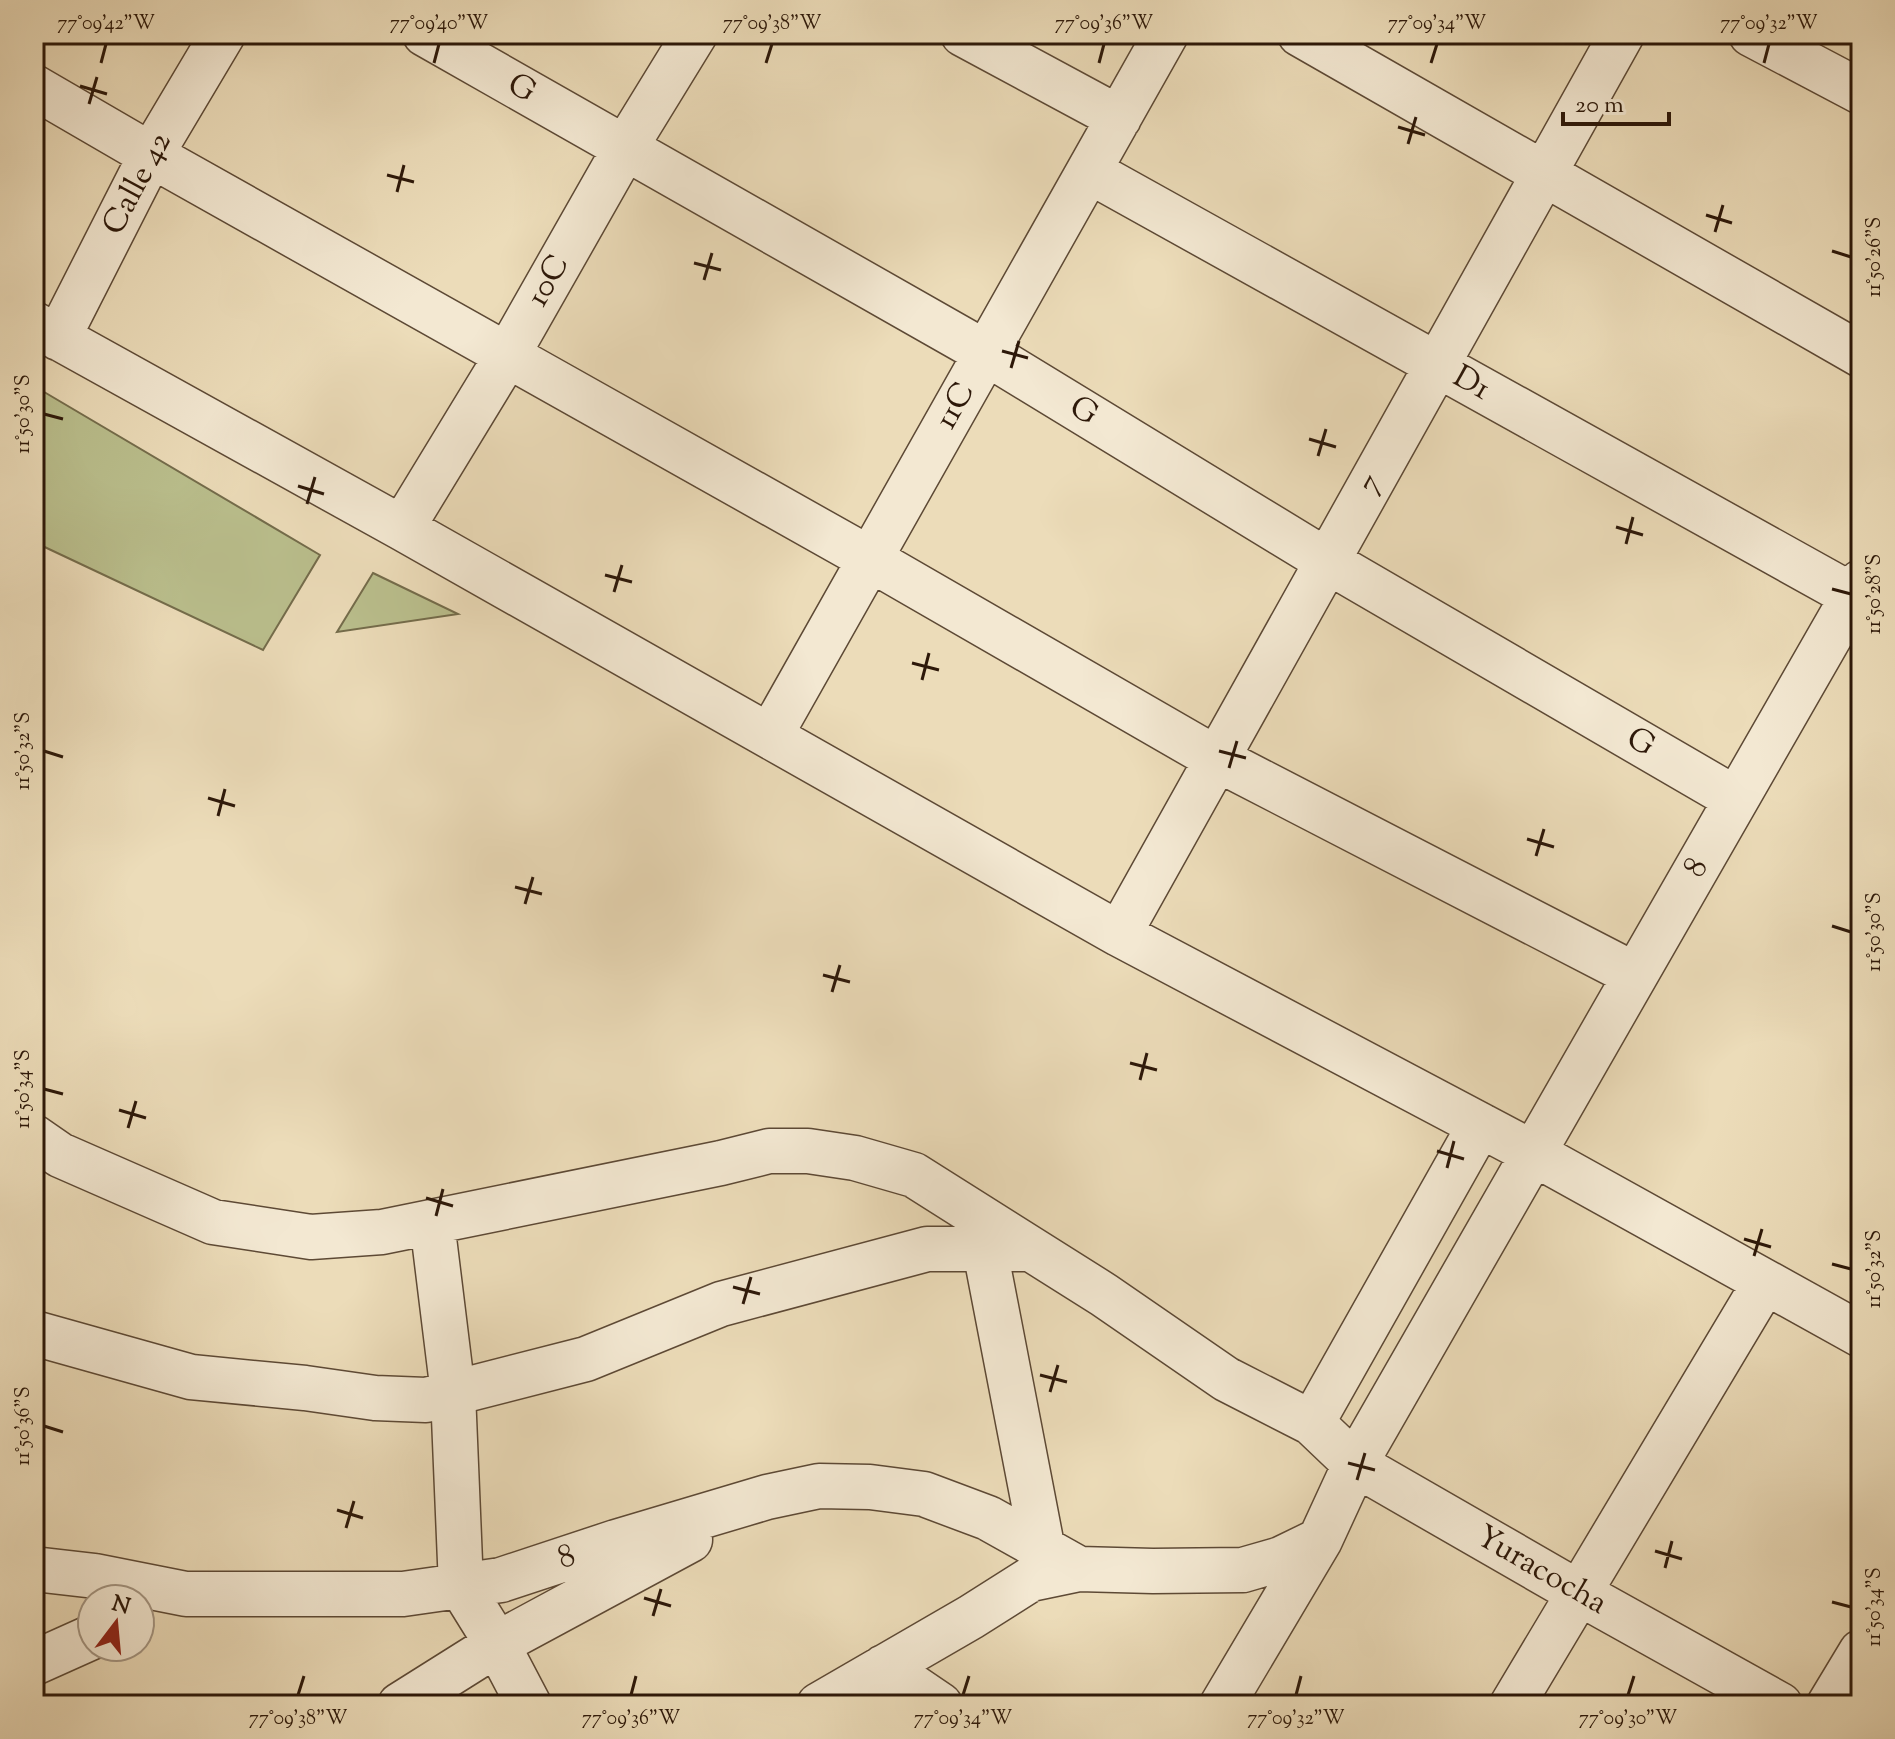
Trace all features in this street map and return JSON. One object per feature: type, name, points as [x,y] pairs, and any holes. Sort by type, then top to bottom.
[{"type":"street","name":"Calle 42","points":[[46,331],[223,34]]},
{"type":"street","name":"G","points":[[425,34],[986,353],[1327,561],[1736,799]]},
{"type":"street","name":"10C","points":[[402,528],[508,354],[625,148],[695,34]]},
{"type":"street","points":[[963,34],[1119,118]]},
{"type":"street","name":"11C","points":[[770,736],[1166,34]]},
{"type":"street","points":[[1300,34],[1861,355]]},
{"type":"street","name":"7","points":[[1119,934],[1622,34]]},
{"type":"street","points":[[1751,34],[1861,92]]},
{"type":"street","points":[[34,87],[870,559],[1217,759],[1635,975]]},
{"type":"street","name":"D1","points":[[1089,171],[1437,365],[1857,589]]},
{"type":"street","points":[[46,331],[402,528],[1119,934],[1533,1153],[1861,1335]]},
{"type":"street","name":"8","points":[[1222,1705],[1320,1540],[1355,1464],[1857,589]]},
{"type":"street","points":[[1312,1423],[1480,1125]]},
{"type":"street","name":"Yuracocha","points":[[34,1137],[60,1155],[213,1222],[311,1237],[382,1232],[769,1151],[808,1151],[855,1158],[914,1175],[1104,1295],[1226,1379],[1312,1423],[1355,1464],[1780,1705]]},
{"type":"street","points":[[432,1222],[453,1393],[461,1586],[497,1644],[529,1705]]},
{"type":"street","points":[[34,1333],[191,1377],[375,1398],[426,1400],[586,1359],[721,1304],[927,1249],[1031,1249]]},
{"type":"street","points":[[985,1250],[1061,1560]]},
{"type":"street","points":[[1512,1705],[1765,1282]]},
{"type":"street","name":"8","points":[[34,1569],[95,1576],[186,1594],[403,1594],[501,1580],[767,1497],[819,1486],[870,1487],[924,1494],[988,1518],[1061,1560]]},
{"type":"street","points":[[400,1705],[497,1644],[767,1497]]},
{"type":"street","points":[[819,1705],[971,1617],[1061,1560],[1243,1570],[1281,1559],[1320,1540]]},
{"type":"street","points":[[156,1608],[186,1594]]},
{"type":"street","points":[[34,1663],[76,1644]]},
{"type":"street","points":[[1829,1705],[1861,1652]]},
{"type":"street","points":[[884,1667],[940,1705]]},
{"type":"green space","points":[[34,386],[320,555],[263,650],[34,542]]},
{"type":"green space","points":[[373,573],[458,614],[337,632]]}]
